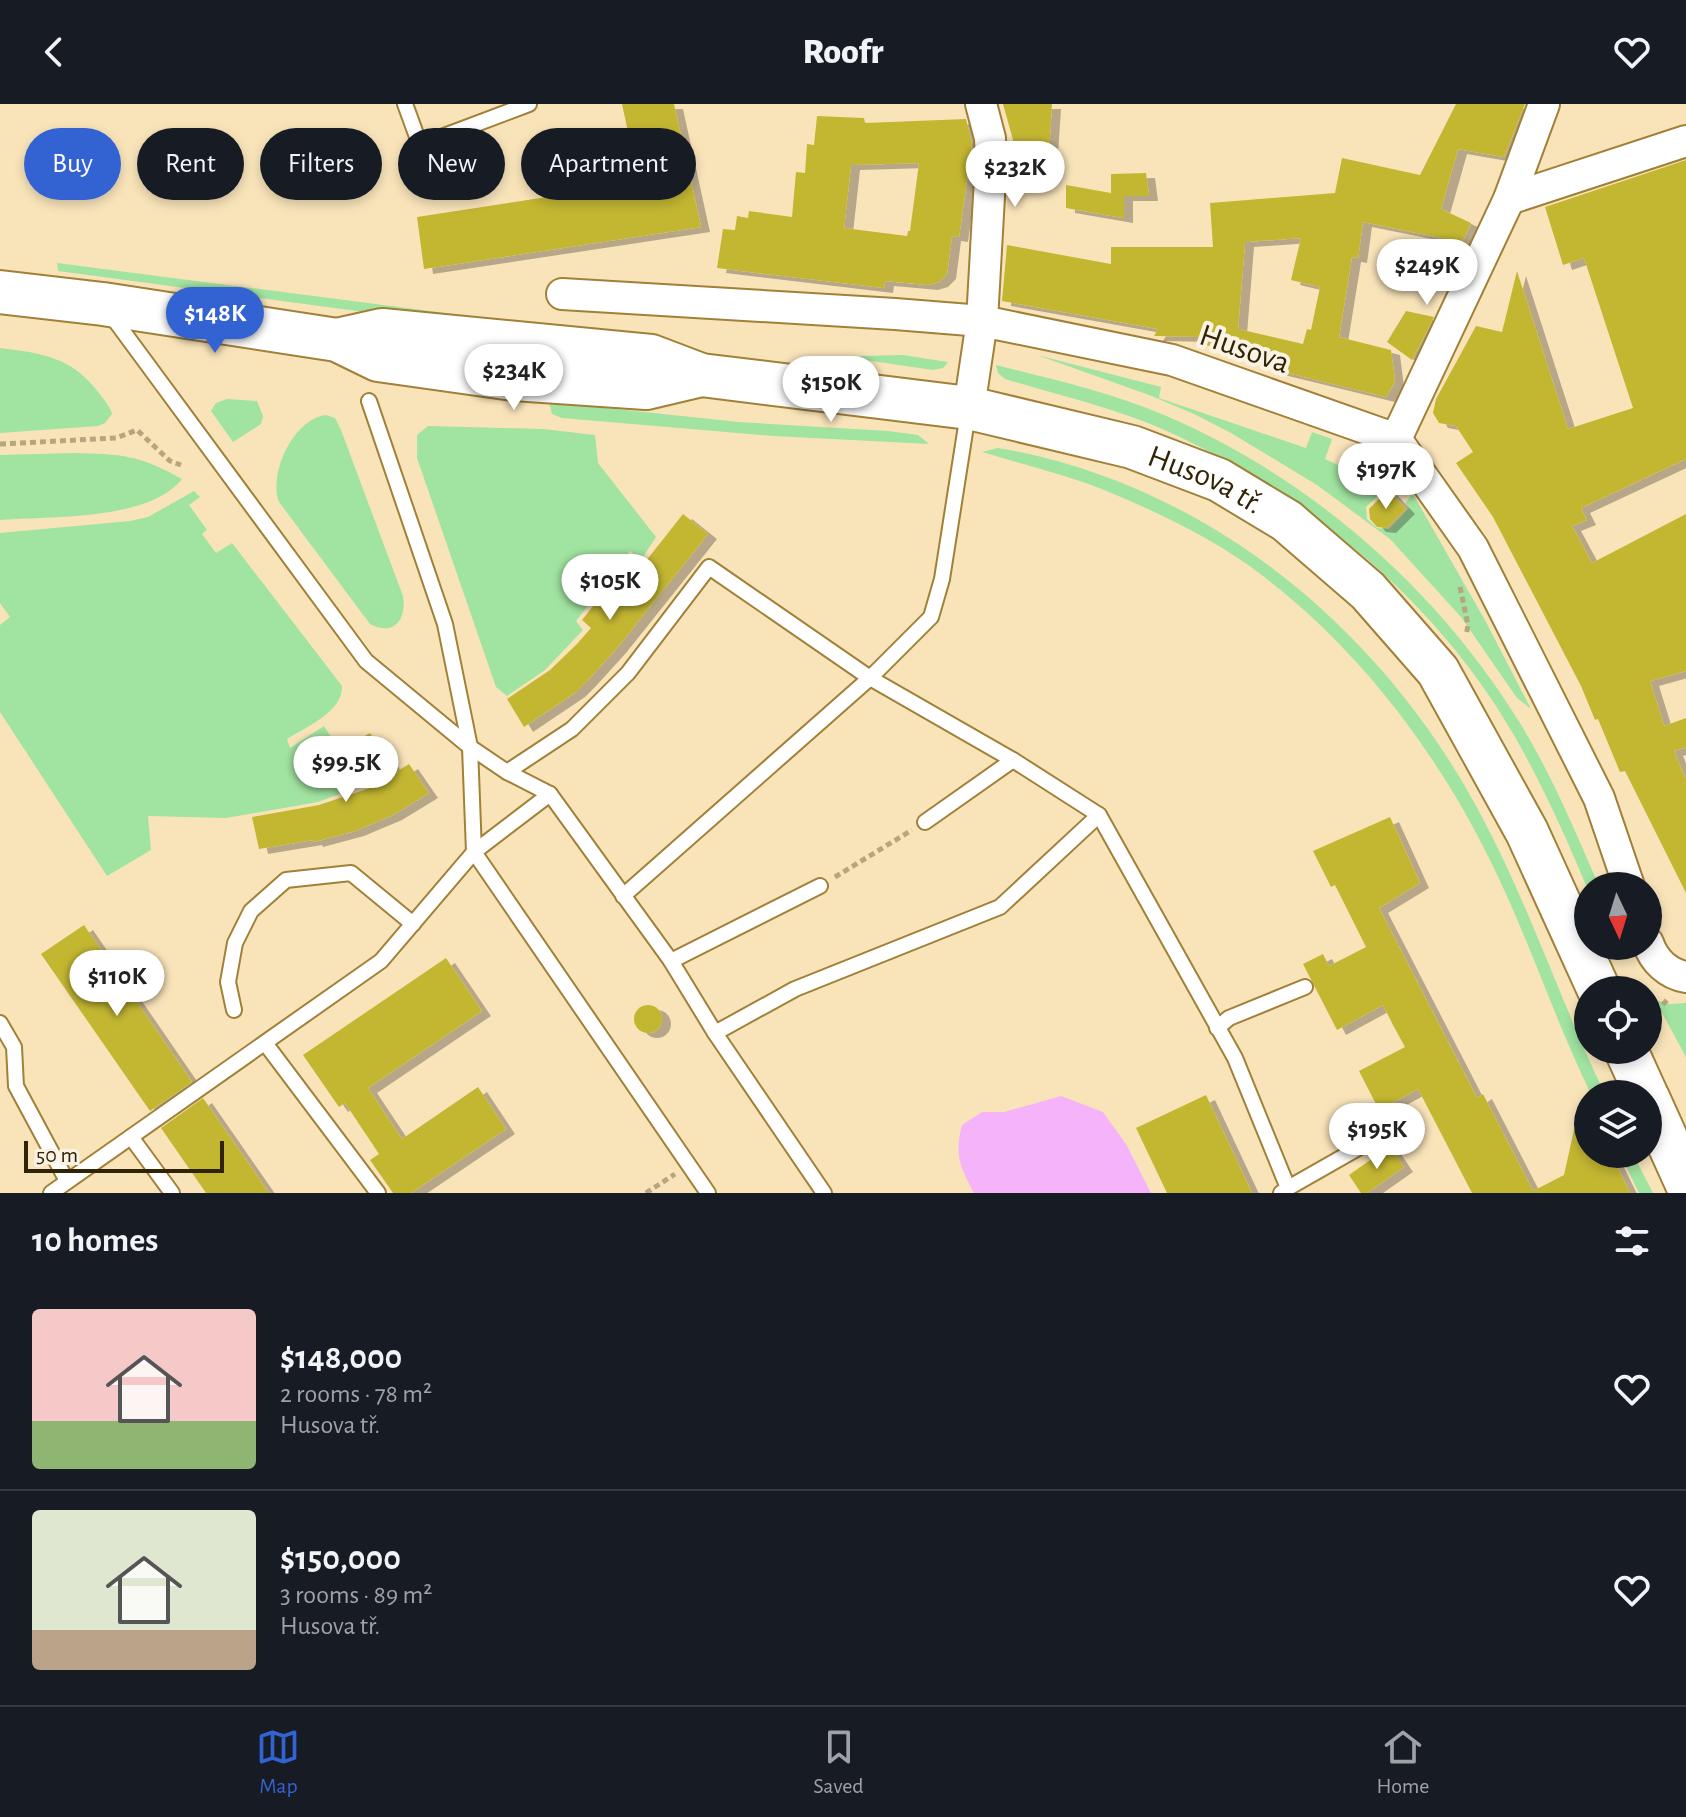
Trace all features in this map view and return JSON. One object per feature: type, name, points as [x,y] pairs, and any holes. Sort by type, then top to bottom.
[{"type":"street","points":[[969,408],[982,321],[991,161],[990,138],[981,104]]},
{"type":"street","points":[[1544,104],[1509,199],[1396,439],[1473,548],[1599,798],[1624,872]]},
{"type":"street","points":[[1509,199],[1686,141]]},
{"type":"street","name":"Husova tř.","points":[[0,292],[103,304],[337,340],[382,330],[651,356],[701,375],[969,408],[1132,447],[1219,480],[1287,521],[1368,591],[1438,671],[1527,832],[1593,976]]},
{"type":"street","name":"Husova","points":[[562,294],[982,321],[1172,360],[1396,439]]},
{"type":"street","points":[[1658,960],[1664,968],[1684,978]]},
{"type":"street","points":[[1662,1129],[1686,1182]]},
{"type":"lane","points":[[405,104],[420,145],[529,104]]},
{"type":"lane","points":[[103,304],[366,661],[470,747],[507,772],[550,794],[671,961],[715,1033],[824,1193]]},
{"type":"lane","points":[[369,401],[445,624],[470,747],[474,852],[708,1193]]},
{"type":"lane","points":[[623,896],[870,678],[931,617],[942,579],[969,408]]},
{"type":"lane","points":[[507,772],[572,729],[628,673],[709,567],[870,678],[1013,760],[1099,815],[1235,1058],[1284,1190],[1383,1134]]},
{"type":"lane","points":[[925,822],[1013,760]]},
{"type":"lane","points":[[51,1193],[381,961],[474,852],[550,794]]},
{"type":"lane","points":[[715,1033],[795,989],[1000,907],[1099,815]]},
{"type":"lane","points":[[234,1010],[228,982],[235,943],[251,911],[286,880],[351,873],[413,924]]},
{"type":"lane","points":[[671,961],[820,886]]},
{"type":"lane","points":[[1217,1028],[1229,1018],[1305,987]]},
{"type":"lane","points":[[0,1023],[14,1047],[16,1086],[67,1181]]},
{"type":"lane","points":[[265,1043],[378,1193]]},
{"type":"lane","points":[[131,1137],[172,1193]]},
{"type":"path","points":[[0,444],[116,438],[137,430],[170,461],[181,465]]},
{"type":"path","points":[[820,886],[925,822]]},
{"type":"path","points":[[646,1193],[689,1165]]},
{"type":"green space","points":[[57,263],[453,314],[454,324],[58,271]]},
{"type":"green space","points":[[0,348],[43,355],[67,364],[89,381],[112,414],[98,426],[0,433]]},
{"type":"green space","points":[[903,355],[948,362],[943,368],[933,370],[858,359],[861,356]]},
{"type":"green space","points":[[1037,355],[1161,387],[1159,398],[1306,448],[1312,432],[1332,439],[1325,459],[1351,471],[1362,452],[1403,480],[1393,490],[1388,486],[1366,507],[1367,519],[1377,528],[1389,529],[1409,508],[1405,503],[1413,494],[1486,622],[1531,709],[1517,698],[1461,617],[1390,539],[1317,485],[1194,414]]},
{"type":"green space","points":[[996,365],[1123,399],[1164,415],[1219,441],[1271,471],[1368,544],[1412,585],[1453,630],[1490,678],[1544,766],[1593,872],[1580,872],[1535,773],[1496,706],[1466,663],[1396,586],[1357,551],[1273,489],[1182,438],[1117,412],[1005,379],[998,373]]},
{"type":"green space","points":[[227,399],[257,401],[263,416],[261,424],[233,442],[211,411],[216,403]]},
{"type":"green space","points":[[549,402],[739,422],[888,431],[918,435],[929,444],[774,436],[562,418],[552,414]]},
{"type":"green space","points":[[326,415],[335,418],[341,430],[403,596],[401,618],[392,627],[370,624],[279,502],[277,477],[286,450],[303,426]]},
{"type":"green space","points":[[428,426],[543,429],[595,435],[598,463],[656,537],[641,560],[630,551],[576,621],[583,630],[545,670],[507,696],[496,687],[417,458],[417,435]]},
{"type":"green space","points":[[998,448],[1075,467],[1149,495],[1218,531],[1282,576],[1341,628],[1395,686],[1442,749],[1482,817],[1515,885],[1574,1025],[1574,1058],[1506,894],[1460,804],[1404,720],[1338,643],[1263,576],[1189,529],[1094,486],[982,452]]},
{"type":"green space","points":[[74,453],[130,457],[182,479],[167,493],[147,503],[123,509],[98,514],[0,520],[0,455]]},
{"type":"green space","points":[[194,491],[200,497],[189,505],[207,530],[202,534],[216,553],[232,543],[342,686],[341,695],[330,711],[287,739],[290,748],[324,726],[361,786],[318,802],[226,818],[148,816],[151,850],[107,876],[0,712],[0,625],[10,617],[0,603],[0,533],[130,521],[148,517]]},
{"type":"green space","points":[[1662,1002],[1686,1003],[1686,1057],[1662,1013]]},
{"type":"green space","points":[[1577,1064],[1592,1064],[1599,1080],[1584,1080]]},
{"type":"green space","points":[[1627,1168],[1640,1168],[1653,1193],[1639,1193]]},
{"type":"shaded area","points":[[1061,1096],[1103,1112],[1126,1144],[1151,1193],[974,1193],[960,1160],[962,1125],[982,1112],[1004,1112]]},
{"type":"building","points":[[622,104],[674,104],[679,128],[627,128]]},
{"type":"building","points":[[1003,104],[1052,104],[1049,150],[1015,147]]},
{"type":"building","points":[[1456,104],[1525,104],[1504,157],[1458,149],[1441,209],[1471,223],[1450,269],[1433,259],[1442,238],[1363,222],[1358,258],[1352,257],[1339,337],[1391,350],[1395,382],[1386,397],[1263,367],[1264,363],[1206,345],[1207,337],[1154,336],[1158,329],[1002,301],[1007,245],[1111,264],[1111,247],[1213,247],[1210,203],[1335,193],[1342,158],[1420,175]],"holes":[[[1301,238],[1291,280],[1320,287],[1311,330],[1307,329],[1303,344],[1238,329],[1245,242]]]},
{"type":"building","points":[[817,116],[864,118],[865,123],[966,119],[972,144],[959,237],[952,236],[947,274],[939,282],[929,285],[885,281],[884,288],[717,268],[723,229],[735,230],[737,216],[748,218],[749,211],[792,217],[796,172],[805,173],[807,144],[814,145]],"holes":[[[919,163],[907,236],[844,228],[851,165]]]},
{"type":"building","points":[[1686,160],[1686,459],[1581,508],[1587,520],[1572,526],[1592,563],[1686,514],[1686,671],[1650,681],[1664,726],[1686,718],[1686,747],[1674,751],[1686,780],[1686,893],[1625,771],[1620,772],[1598,719],[1595,720],[1581,686],[1493,517],[1456,463],[1473,452],[1456,426],[1439,423],[1433,413],[1436,399],[1476,326],[1502,332],[1517,271],[1568,429],[1633,408],[1584,258],[1563,265],[1545,207]]},
{"type":"building","points":[[1146,173],[1149,196],[1124,196],[1124,218],[1066,208],[1066,185],[1111,193],[1111,174]]},
{"type":"building","points":[[528,200],[695,200],[701,227],[424,269],[417,217]]},
{"type":"building","points":[[1406,311],[1434,317],[1412,360],[1387,342]]},
{"type":"building","points":[[1388,490],[1406,509],[1387,528],[1377,527],[1370,519],[1369,509]]},
{"type":"building","points":[[683,514],[708,534],[587,681],[524,727],[507,699],[550,670],[577,644],[591,628],[582,620],[632,558],[642,566]]},
{"type":"building","points":[[370,733],[396,772],[409,764],[429,793],[393,815],[355,831],[314,842],[259,849],[252,817],[319,805],[376,786],[349,745]]},
{"type":"building","points":[[1390,817],[1420,883],[1379,908],[1477,1098],[1483,1094],[1533,1191],[1564,1175],[1574,1130],[1574,1168],[1618,1168],[1630,1193],[1472,1193],[1418,1089],[1379,1110],[1359,1071],[1405,1047],[1383,1005],[1337,1030],[1303,964],[1323,954],[1329,966],[1366,947],[1335,885],[1331,887],[1313,851]]},
{"type":"building","points":[[84,925],[192,1082],[150,1111],[41,954]]},
{"type":"building","points":[[446,958],[482,1011],[368,1088],[402,1139],[478,1087],[506,1129],[411,1193],[393,1193],[370,1160],[379,1154],[345,1103],[339,1107],[303,1055]]},
{"type":"building","points":[[648,1005],[658,1009],[662,1019],[658,1029],[648,1033],[638,1029],[634,1019],[638,1009]]},
{"type":"building","points":[[1206,1095],[1252,1193],[1167,1193],[1136,1128]]},
{"type":"building","points":[[203,1098],[269,1193],[206,1193],[161,1128]]},
{"type":"building","points":[[1390,1146],[1404,1167],[1367,1193],[1361,1193],[1349,1175]]}]
